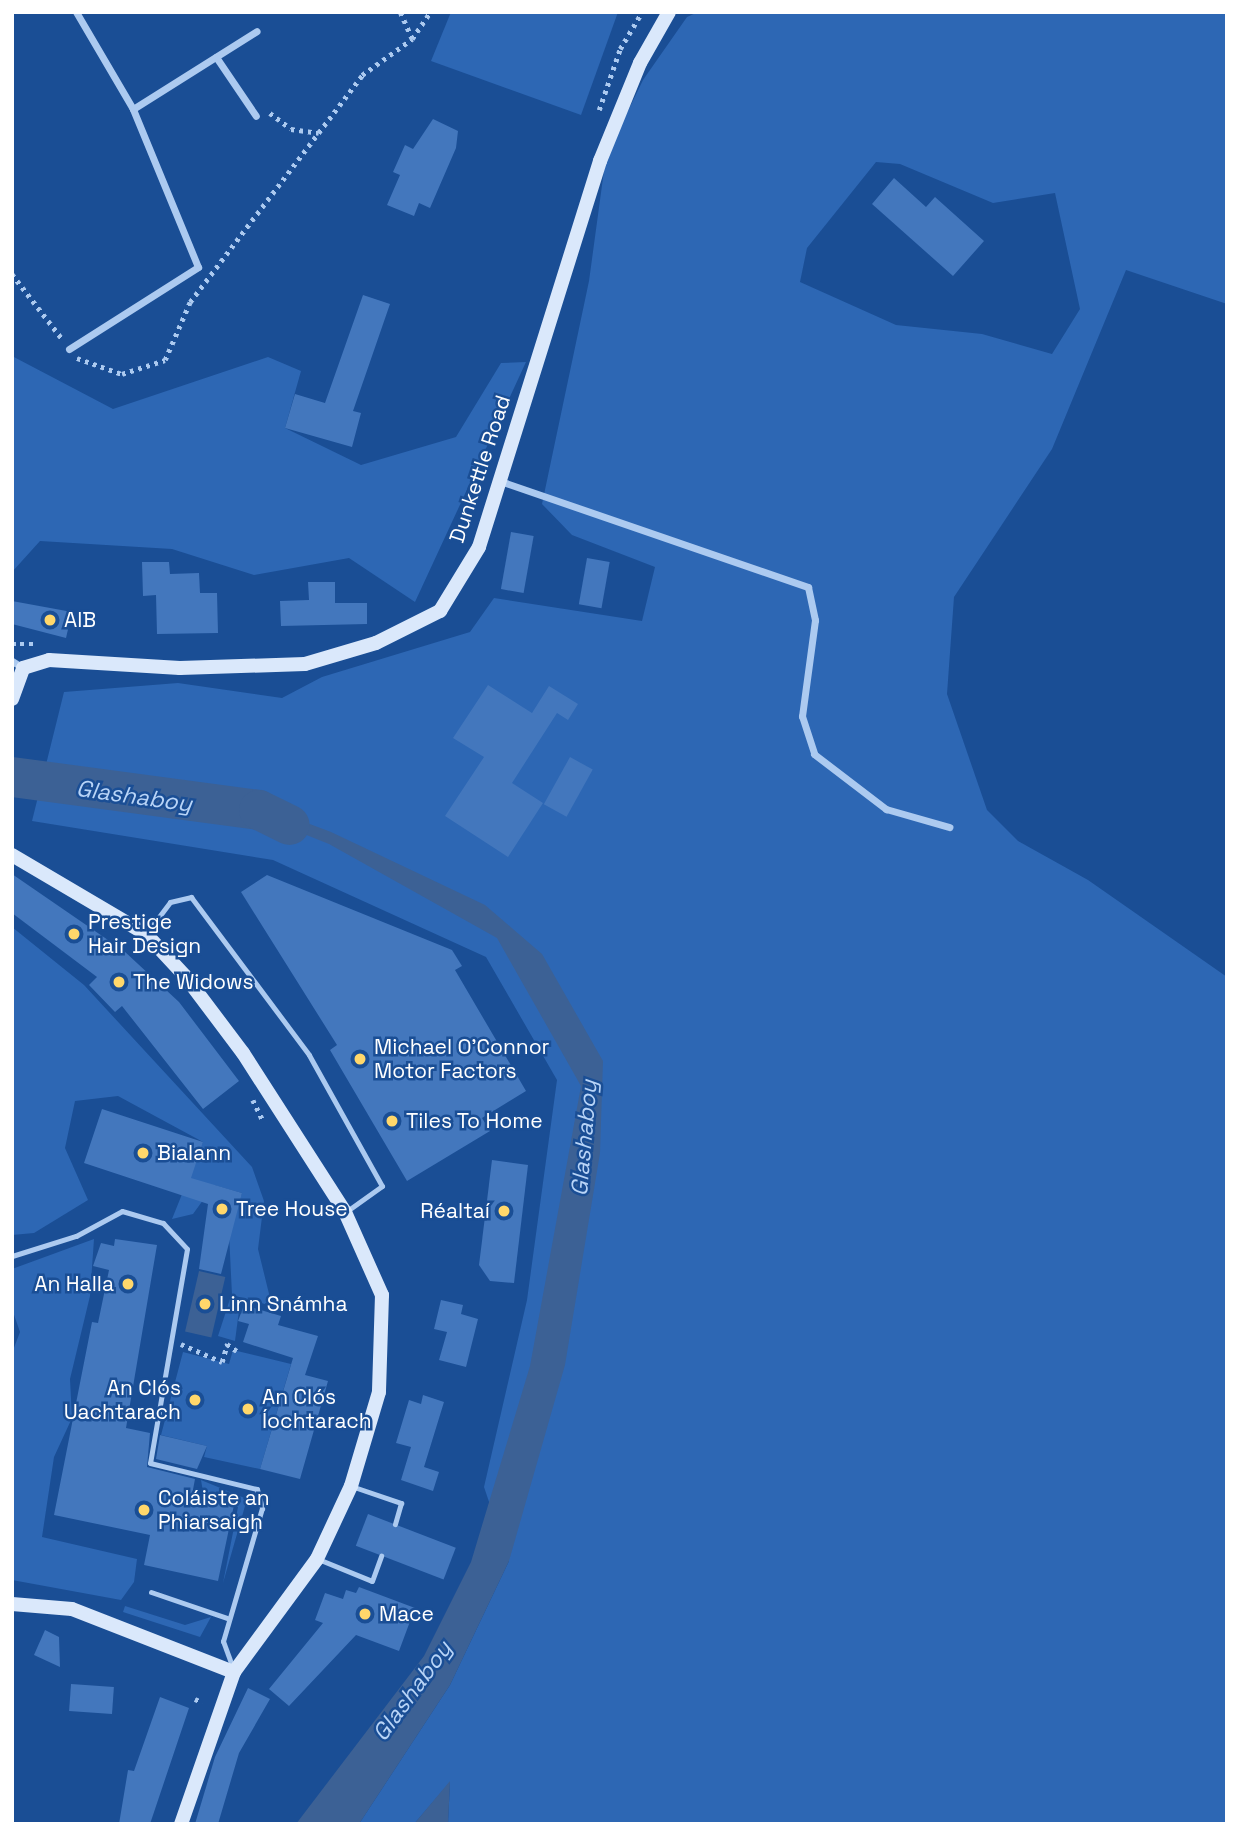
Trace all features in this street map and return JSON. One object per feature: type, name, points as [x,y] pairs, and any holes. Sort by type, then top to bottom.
[{"type":"street","points":[[69,349],[198,267],[133,109],[76,12]]},
{"type":"street","name":"Dunkettle Road","points":[[17,670],[48,660],[180,668],[305,664],[376,643],[440,611],[479,547],[600,161],[640,63],[669,12]]},
{"type":"street","points":[[133,109],[257,30]]},
{"type":"street","points":[[216,57],[256,116]]},
{"type":"street","points":[[499,481],[808,587],[815,620],[802,716],[814,754],[886,809],[949,827]]},
{"type":"street","points":[[12,699],[17,670]]},
{"type":"street","points":[[12,855],[146,934],[243,1053],[345,1212],[382,1295],[385,1320],[379,1392],[351,1486],[317,1559],[234,1672],[181,1824]]},
{"type":"street","points":[[12,1604],[72,1609],[234,1672]]},
{"type":"lane","points":[[146,934],[170,902],[191,897],[309,1055],[382,1186],[345,1212]]},
{"type":"lane","points":[[12,1256],[76,1236],[122,1211],[163,1223],[187,1249],[150,1462],[257,1489],[262,1507],[227,1618],[223,1641],[234,1672]]},
{"type":"lane","points":[[351,1486],[401,1503],[394,1524]]},
{"type":"lane","points":[[317,1559],[372,1581],[381,1556]]},
{"type":"lane","points":[[150,1592],[227,1618]]},
{"type":"path","points":[[400,12],[412,39]]},
{"type":"path","points":[[12,274],[69,349],[102,372],[138,372],[165,360],[190,302],[362,75],[412,39],[430,12]]},
{"type":"path","points":[[596,120],[620,49],[642,12]]},
{"type":"path","points":[[256,116],[267,109],[277,124],[319,133]]},
{"type":"path","points":[[12,644],[47,645]]},
{"type":"path","points":[[256,1098],[249,1102],[271,1134]]},
{"type":"path","points":[[171,1339],[222,1362],[227,1344],[237,1351]]},
{"type":"path","points":[[195,1699],[202,1702]]},
{"type":"shaded area","points":[[451,12],[618,12],[581,115],[431,61]]},
{"type":"shaded area","points":[[698,12],[1227,12],[1227,304],[1126,270],[1052,449],[954,597],[947,694],[987,810],[1018,841],[1088,880],[1227,977],[1227,1824],[448,1824],[450,1782],[414,1824],[359,1824],[450,1685],[509,1561],[484,1487],[527,1300],[557,1080],[486,957],[273,860],[32,821],[64,692],[178,683],[282,698],[322,677],[470,632],[494,598],[642,621],[655,567],[572,535],[542,504],[589,281],[606,156],[643,80],[687,17]],"holes":[[[876,162],[900,164],[993,203],[1055,193],[1080,309],[1052,354],[982,334],[896,325],[800,282],[807,248]]]},
{"type":"shaded area","points":[[12,356],[113,409],[268,357],[301,371],[285,428],[361,465],[456,437],[501,363],[526,362],[415,602],[349,558],[254,575],[172,549],[40,541],[12,572]]},
{"type":"shaded area","points":[[12,927],[84,985],[252,1167],[264,1201],[258,1249],[272,1306],[232,1295],[229,1233],[242,1193],[214,1185],[193,1214],[172,1219],[203,1142],[118,1096],[75,1101],[65,1148],[88,1200],[34,1233],[12,1235]]},
{"type":"shaded area","points":[[94,1239],[90,1296],[70,1379],[72,1418],[54,1457],[42,1537],[137,1559],[134,1582],[121,1600],[12,1580],[12,1353],[20,1332],[12,1309],[12,1269]]},
{"type":"shaded area","points":[[230,1299],[240,1303],[235,1341],[218,1336]]},
{"type":"shaded area","points":[[233,1350],[291,1364],[260,1469],[204,1457],[207,1446],[161,1435],[183,1352],[229,1364]]},
{"type":"shaded area","points":[[201,1480],[247,1499],[223,1583],[238,1507],[203,1492]]},
{"type":"shaded area","points":[[125,1606],[185,1625],[211,1617],[200,1637],[123,1612]]},
{"type":"water","points":[[12,760],[241,798],[331,832],[485,905],[542,954],[603,1061],[600,1153],[565,1365],[509,1561],[450,1685],[359,1824],[296,1824],[424,1656],[471,1562],[530,1366],[581,1086],[497,938],[329,844],[239,808],[12,779]]},
{"type":"water","name":"Linn Snámha","points":[[199,1271],[225,1277],[211,1337],[185,1331]]},
{"type":"water","points":[[450,1781],[448,1824],[414,1824]]},
{"type":"building","points":[[433,119],[458,131],[456,148],[430,208],[419,203],[414,216],[387,205],[400,175],[393,172],[405,145],[413,149]]},
{"type":"building","points":[[894,178],[926,207],[935,197],[984,241],[953,276],[872,204]]},
{"type":"building","points":[[363,295],[390,304],[353,411],[361,413],[352,447],[285,428],[295,394],[325,403]]},
{"type":"building","points":[[511,532],[534,536],[524,593],[501,589]]},
{"type":"building","points":[[587,558],[610,562],[601,608],[579,604]]},
{"type":"building","points":[[142,562],[169,562],[170,574],[199,573],[200,593],[217,593],[218,633],[157,634],[156,595],[143,596]]},
{"type":"building","points":[[308,582],[335,582],[335,603],[367,603],[367,624],[281,626],[280,601],[309,600]]},
{"type":"building","name":"AIB","points":[[12,601],[72,612],[66,638],[12,624]]},
{"type":"building","points":[[488,685],[532,713],[549,686],[578,704],[568,720],[557,713],[512,783],[543,803],[508,857],[445,816],[484,757],[453,738]]},
{"type":"building","points":[[570,757],[593,770],[567,817],[544,804]]},
{"type":"building","points":[[12,874],[124,951],[179,1002],[239,1081],[203,1109],[122,1006],[115,1012],[89,985],[97,977],[12,913]]},
{"type":"building","points":[[267,875],[452,950],[462,966],[455,970],[526,1091],[482,1118],[490,1131],[407,1181],[330,1050],[337,1045],[241,892]]},
{"type":"building","name":"Bialann","points":[[102,1109],[203,1142],[191,1178],[242,1193],[221,1274],[199,1269],[208,1204],[84,1163]]},
{"type":"building","points":[[492,1160],[528,1165],[514,1283],[490,1281],[479,1265]]},
{"type":"building","points":[[115,1239],[157,1245],[126,1428],[150,1433],[147,1467],[195,1479],[192,1495],[234,1505],[218,1581],[144,1565],[150,1535],[54,1515],[92,1322],[98,1323],[109,1270],[93,1266],[101,1243],[114,1246]]},
{"type":"building","points":[[441,1300],[463,1305],[461,1314],[478,1319],[466,1367],[439,1360],[447,1332],[434,1329]]},
{"type":"building","points":[[244,1305],[281,1316],[278,1325],[318,1336],[305,1375],[328,1381],[300,1479],[260,1469],[293,1358],[243,1342],[249,1324],[238,1321]]},
{"type":"building","points":[[423,1395],[444,1402],[424,1467],[439,1472],[433,1491],[401,1480],[411,1447],[396,1443],[409,1400],[421,1404]]},
{"type":"building","points":[[160,1435],[207,1446],[197,1469],[156,1459]]},
{"type":"building","points":[[368,1514],[456,1548],[444,1579],[356,1546]]},
{"type":"building","points":[[359,1587],[415,1608],[399,1651],[356,1635],[289,1706],[269,1689],[323,1623],[315,1620],[325,1593],[343,1599],[346,1590],[356,1593]]},
{"type":"building","points":[[45,1630],[59,1637],[60,1667],[34,1655]]},
{"type":"building","points":[[71,1684],[114,1687],[112,1714],[69,1711]]},
{"type":"building","points":[[248,1688],[270,1699],[239,1753],[218,1824],[195,1824],[215,1757]]},
{"type":"building","points":[[160,1697],[189,1708],[150,1824],[119,1824],[128,1770],[134,1771]]},
{"type":"waterway","name":"Glashaboy","points":[[12,777],[259,810],[290,825]]},
{"type":"place","name":"AIB","points":[[50,620]]},
{"type":"place","name":"Prestige Hair Design","points":[[74,934]]},
{"type":"place","name":"The Widows","points":[[119,982]]},
{"type":"place","name":"Michael O'Connor Motor Factors","points":[[360,1059]]},
{"type":"place","name":"Tiles To Home","points":[[392,1121]]},
{"type":"place","name":"Bialann","points":[[143,1153]]},
{"type":"place","name":"Tree House","points":[[222,1209]]},
{"type":"place","name":"Réaltaí","points":[[504,1211]]},
{"type":"place","name":"An Halla","points":[[128,1284]]},
{"type":"place","name":"Linn Snámha","points":[[205,1304]]},
{"type":"place","name":"An Clós Uachtarach","points":[[195,1400]]},
{"type":"place","name":"An Clós Íochtarach","points":[[248,1409]]},
{"type":"place","name":"Coláiste an Phiarsaigh","points":[[144,1510]]},
{"type":"place","name":"Mace","points":[[365,1614]]}]
